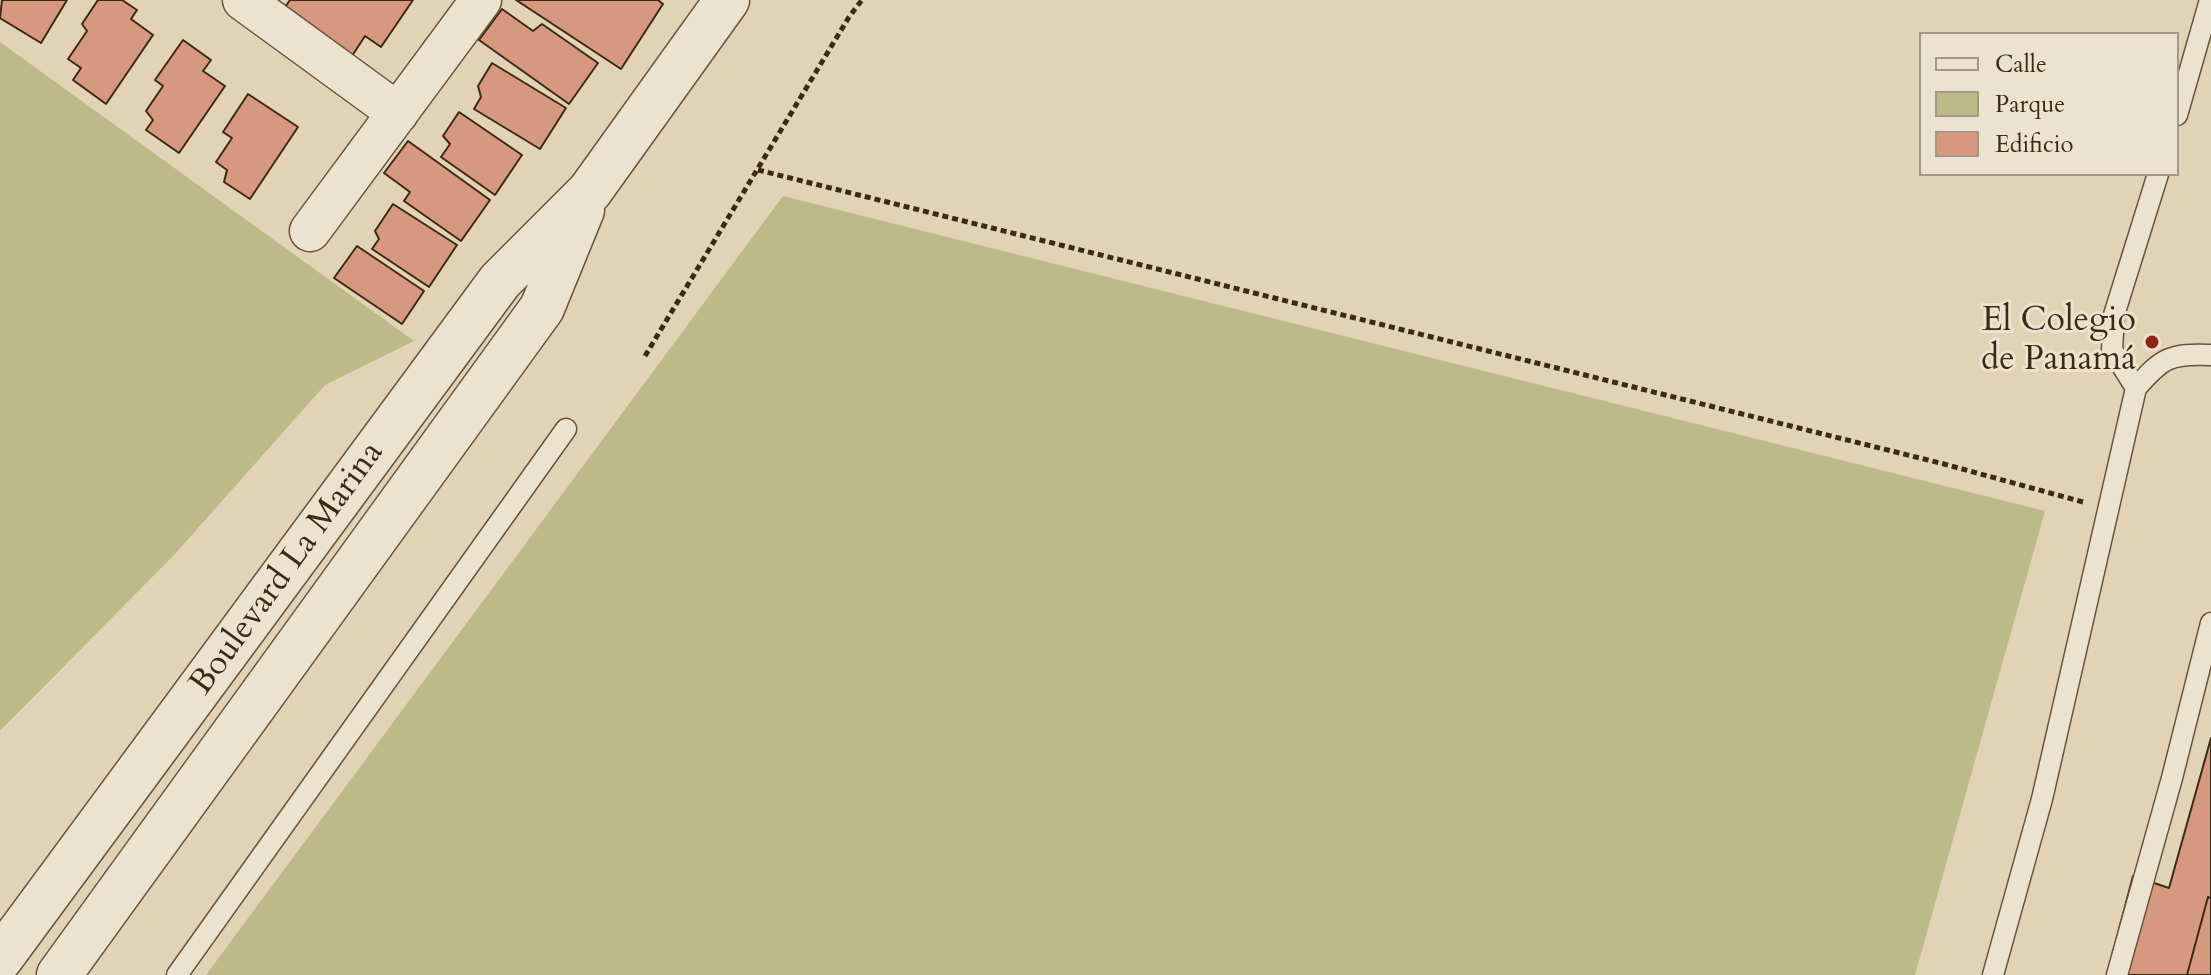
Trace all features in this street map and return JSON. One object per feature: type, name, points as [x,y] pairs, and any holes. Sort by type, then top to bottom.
[{"type":"street","points":[[243,0],[398,113]]},
{"type":"street","points":[[310,231],[481,0]]},
{"type":"street","name":"Boulevard La Marina","points":[[0,959],[500,281],[590,191],[727,0]]},
{"type":"street","name":"Boulevard La Marina","points":[[59,975],[542,308],[590,191]]},
{"type":"lane","points":[[2179,111],[2203,57],[2210,0]]},
{"type":"lane","points":[[2136,388],[2112,350],[2114,315],[2157,176]]},
{"type":"lane","points":[[1993,975],[2042,799],[2136,388],[2157,363],[2187,354],[2211,355]]},
{"type":"lane","points":[[177,975],[566,429]]},
{"type":"lane","points":[[2117,975],[2211,623]]},
{"type":"path","points":[[645,356],[862,0]]},
{"type":"path","points":[[758,170],[1944,464],[2108,509]]},
{"type":"green space","points":[[0,42],[414,341],[325,385],[174,555],[0,731]]},
{"type":"green space","points":[[783,196],[2045,511],[1915,975],[206,975]]},
{"type":"building","points":[[2,0],[67,0],[41,43],[0,18]]},
{"type":"building","points":[[98,0],[122,0],[137,10],[131,19],[153,35],[106,104],[73,80],[81,68],[68,59],[87,31],[82,24]]},
{"type":"building","points":[[290,0],[413,0],[381,47],[365,36],[350,59],[281,13]]},
{"type":"building","points":[[516,0],[658,0],[663,4],[621,69]]},
{"type":"building","points":[[502,9],[533,31],[542,24],[598,63],[569,104],[479,40]]},
{"type":"building","points":[[183,40],[211,60],[203,71],[225,86],[179,153],[146,130],[153,120],[146,111],[163,86],[155,80]]},
{"type":"building","points":[[492,63],[566,108],[540,149],[474,109],[481,97],[478,86]]},
{"type":"building","points":[[248,94],[298,127],[250,199],[224,182],[227,170],[216,162],[232,138],[223,132]]},
{"type":"building","points":[[459,112],[522,155],[495,195],[441,157],[450,144],[443,136]]},
{"type":"building","points":[[408,141],[490,200],[461,241],[404,201],[410,192],[384,173]]},
{"type":"building","points":[[393,204],[457,245],[429,287],[372,249],[379,239],[375,231]]},
{"type":"building","points":[[357,246],[424,291],[402,324],[334,278]]},
{"type":"building","points":[[2211,738],[2211,898],[2208,897],[2187,975],[2107,975],[2133,876],[2169,888]]},
{"type":"building","points":[[2208,897],[2211,898],[2211,975],[2187,975]]},
{"type":"place","name":"El Colegio de Panamá","points":[[2152,342]]}]
